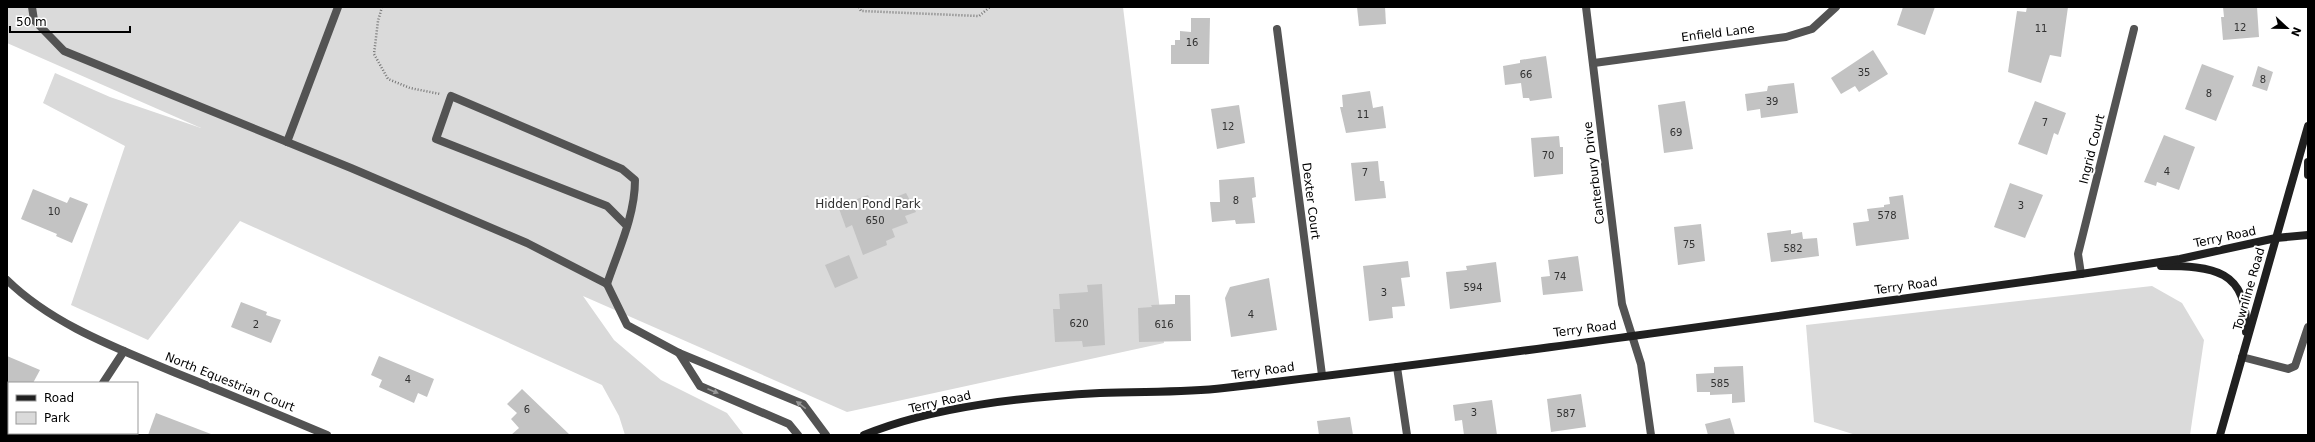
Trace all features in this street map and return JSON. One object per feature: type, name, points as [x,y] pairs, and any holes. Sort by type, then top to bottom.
[{"type":"street","points":[[32,7],[34,20],[64,51],[288,142],[526,243],[607,284],[627,325],[679,353],[803,404],[826,435]]},
{"type":"street","points":[[288,142],[338,7]]},
{"type":"street","name":"Canterbury Drive","points":[[1586,7],[1594,63],[1622,304],[1641,364],[1651,435]]},
{"type":"street","name":"Enfield Lane","points":[[1594,63],[1786,37],[1812,29],[1836,7]]},
{"type":"street","name":"Dexter Court","points":[[1277,29],[1322,375]]},
{"type":"street","name":"Ingrid Court","points":[[2081,274],[2078,254],[2134,29]]},
{"type":"street","points":[[607,284],[635,200],[635,180],[622,169],[451,96],[436,139],[607,206],[626,226]]},
{"type":"street","name":"Townline Road","points":[[2220,435],[2308,126]]},
{"type":"street","points":[[2308,162],[2308,175]]},
{"type":"street","name":"Terry Road","points":[[864,435],[946,411],[1017,400],[1101,393],[1170,392],[1221,388],[1397,367],[2081,274],[2180,259],[2276,238],[2308,235]]},
{"type":"street","points":[[2132,266],[2199,267],[2212,269],[2227,276],[2239,291],[2245,306],[2245,347]]},
{"type":"street","name":"North Equestrian Court","points":[[7,280],[22,295],[56,318],[124,351],[328,435]]},
{"type":"street","points":[[2242,357],[2288,369],[2295,366],[2308,327]]},
{"type":"street","points":[[105,382],[124,351]]},
{"type":"street","points":[[679,353],[700,386],[789,424],[798,435]]},
{"type":"street","points":[[1397,367],[1407,435]]},
{"type":"path","points":[[382,7],[378,21],[374,54],[388,79],[410,88],[451,96]]},
{"type":"path","points":[[858,7],[861,11],[979,16],[990,7]]},
{"type":"green space","name":"Hidden Pond Park","points":[[7,7],[1123,7],[1164,343],[847,412],[583,296],[614,340],[661,380],[727,413],[744,435],[625,435],[619,416],[602,385],[240,221],[148,340],[71,305],[125,146],[43,103],[55,73],[110,97],[201,128],[7,43]]},
{"type":"green space","points":[[2152,286],[2182,303],[2204,340],[2190,435],[1856,435],[1814,422],[1806,325]]},
{"type":"building","points":[[1357,7],[1385,7],[1386,24],[1359,26]]},
{"type":"building","points":[[1903,7],[1935,7],[1925,35],[1897,25]]},
{"type":"building","points":[[2027,7],[2068,7],[2061,57],[2050,55],[2041,83],[2008,72],[2017,11],[2026,12]]},
{"type":"building","points":[[2223,7],[2257,7],[2259,37],[2223,40],[2221,17],[2224,17]]},
{"type":"building","points":[[1191,18],[1210,18],[1209,64],[1171,64],[1171,45],[1175,45],[1175,40],[1180,40],[1180,31],[1191,32]]},
{"type":"building","points":[[1873,50],[1888,74],[1859,92],[1855,86],[1841,94],[1831,78]]},
{"type":"building","points":[[1546,56],[1552,98],[1530,101],[1529,98],[1523,98],[1521,83],[1505,85],[1503,66],[1520,63],[1520,60]]},
{"type":"building","points":[[2202,64],[2234,76],[2216,121],[2185,109]]},
{"type":"building","points":[[2258,66],[2273,72],[2267,91],[2252,86]]},
{"type":"building","points":[[1794,83],[1798,113],[1761,118],[1760,109],[1747,111],[1745,94],[1767,91],[1768,86]]},
{"type":"building","points":[[1370,91],[1373,108],[1383,106],[1386,128],[1346,133],[1340,107],[1343,107],[1342,95]]},
{"type":"building","points":[[1685,101],[1693,149],[1664,153],[1658,105]]},
{"type":"building","points":[[2035,101],[2066,113],[2058,135],[2054,133],[2047,155],[2018,144]]},
{"type":"building","points":[[1239,105],[1245,143],[1217,149],[1211,109]]},
{"type":"building","points":[[2164,135],[2195,147],[2179,190],[2157,182],[2156,186],[2144,182]]},
{"type":"building","points":[[1559,136],[1560,147],[1563,147],[1563,174],[1534,177],[1531,138]]},
{"type":"building","points":[[1378,161],[1380,181],[1384,181],[1386,198],[1355,201],[1351,163]]},
{"type":"building","points":[[1254,177],[1256,197],[1252,198],[1255,223],[1236,224],[1235,220],[1212,222],[1210,202],[1220,202],[1219,180]]},
{"type":"building","points":[[2010,183],[2043,195],[2025,238],[1994,227]]},
{"type":"building","points":[[33,189],[67,203],[70,197],[88,204],[72,243],[56,236],[57,234],[21,219]]},
{"type":"building","points":[[906,193],[916,212],[905,216],[908,223],[892,229],[895,237],[886,241],[887,245],[863,255],[852,225],[846,228],[838,206],[868,195],[873,206]]},
{"type":"building","points":[[1903,195],[1909,239],[1856,246],[1853,223],[1869,221],[1867,209],[1884,207],[1884,205],[1890,204],[1889,197]]},
{"type":"building","points":[[1701,224],[1705,261],[1678,265],[1674,227]]},
{"type":"building","points":[[1791,230],[1791,234],[1802,232],[1803,239],[1817,238],[1819,256],[1771,262],[1767,233]]},
{"type":"building","points":[[849,255],[858,278],[835,288],[825,265]]},
{"type":"building","points":[[1578,256],[1583,291],[1543,295],[1541,277],[1550,276],[1548,260]]},
{"type":"building","points":[[1408,261],[1410,277],[1401,278],[1405,306],[1392,307],[1393,318],[1369,321],[1363,266]]},
{"type":"building","points":[[1496,262],[1501,302],[1450,309],[1446,272],[1467,270],[1466,266]]},
{"type":"building","points":[[1269,278],[1277,330],[1231,337],[1225,298],[1230,287]]},
{"type":"building","points":[[1102,284],[1105,345],[1083,347],[1082,341],[1055,342],[1053,309],[1060,309],[1059,294],[1088,292],[1087,285]]},
{"type":"building","points":[[1175,295],[1190,295],[1191,341],[1139,342],[1138,308],[1152,307],[1151,305],[1175,304]]},
{"type":"building","points":[[241,302],[267,312],[266,315],[281,320],[271,343],[231,327]]},
{"type":"building","points":[[7,356],[40,370],[34,382],[7,383]]},
{"type":"building","points":[[379,356],[434,379],[427,397],[418,393],[414,403],[379,387],[382,380],[371,375]]},
{"type":"building","points":[[1743,366],[1745,402],[1732,403],[1732,394],[1710,395],[1710,392],[1697,392],[1696,374],[1714,373],[1714,367]]},
{"type":"building","points":[[522,389],[570,435],[511,435],[519,428],[511,419],[517,413],[507,404]]},
{"type":"building","points":[[1581,394],[1586,427],[1551,432],[1547,399]]},
{"type":"building","points":[[1492,400],[1497,435],[1464,435],[1462,420],[1455,421],[1453,405]]},
{"type":"building","points":[[156,413],[211,434],[211,435],[148,435]]},
{"type":"building","points":[[1350,417],[1353,435],[1319,435],[1317,421]]},
{"type":"building","points":[[1730,418],[1735,435],[1708,435],[1705,424]]}]
